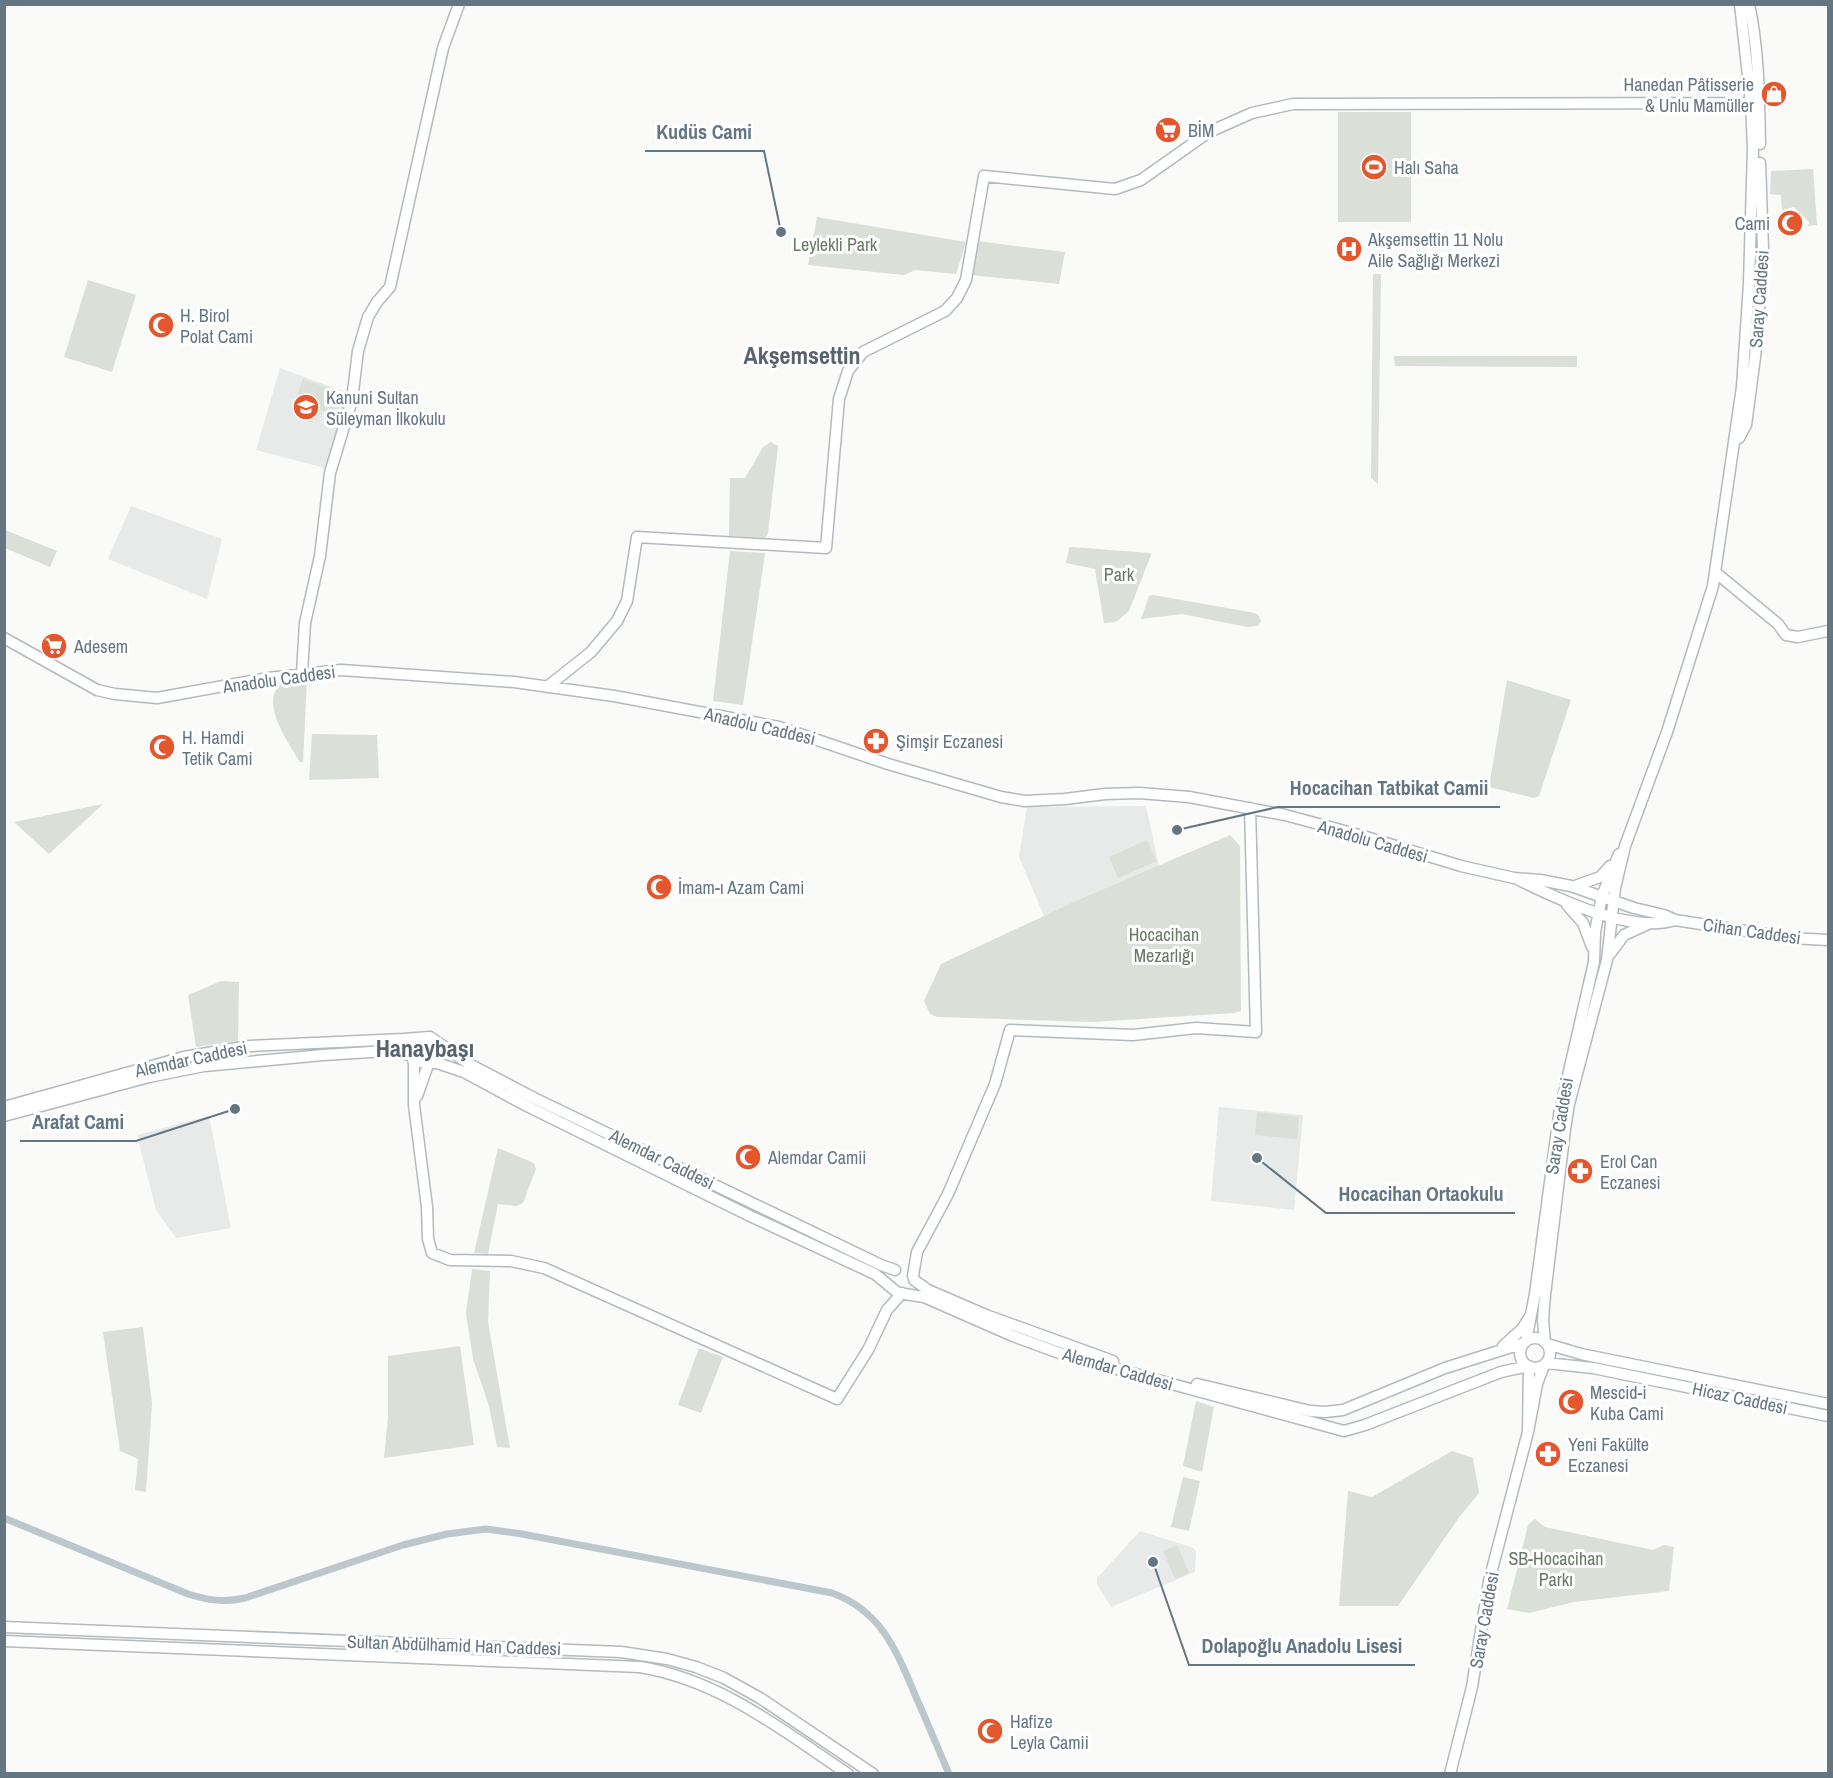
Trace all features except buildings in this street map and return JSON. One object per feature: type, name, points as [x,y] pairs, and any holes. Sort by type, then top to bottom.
[{"type":"street","points":[[302,673],[305,623],[320,556],[330,473],[352,400],[358,351],[368,317],[376,302],[390,287],[443,48],[459,4]]},
{"type":"street","name":"Saray Caddesi","points":[[1740,4],[1755,103]]},
{"type":"street","name":"Saray Caddesi","points":[[1546,1343],[1543,1320],[1545,1295],[1569,1104],[1607,960],[1615,888],[1625,846],[1667,732],[1713,585],[1734,447],[1746,424],[1755,357],[1763,249],[1755,103],[1755,29],[1749,4]]},
{"type":"street","points":[[547,687],[591,652],[617,621],[627,602],[637,537],[826,548],[839,399],[848,372],[863,351],[945,310],[957,298],[966,280],[984,176],[1115,189],[1141,180],[1209,132],[1252,113],[1293,104],[1755,103]]},
{"type":"street","points":[[1715,572],[1778,624],[1786,635],[1798,637],[1828,631]]},
{"type":"street","name":"Anadolu Caddesi","points":[[4,638],[97,690],[157,698],[302,673],[341,670],[502,681],[614,696],[779,727],[888,764],[1001,797],[1025,801],[1065,800],[1139,792],[1189,797],[1285,815],[1363,836],[1434,859],[1514,878],[1571,886],[1614,900]]},
{"type":"street","points":[[887,1310],[912,1287],[917,1252],[948,1194],[995,1083],[1010,1030],[1133,1035],[1196,1028],[1256,1032],[1250,808]]},
{"type":"street","name":"Saray Caddesi","points":[[1525,1342],[1531,1316],[1559,1114],[1594,962],[1598,913],[1616,859],[1625,846]]},
{"type":"street","points":[[1571,886],[1587,883],[1599,877],[1616,859]]},
{"type":"street","name":"Anadolu Caddesi","points":[[1514,878],[1561,900],[1612,917]]},
{"type":"street","points":[[1561,900],[1583,923],[1591,942],[1594,962]]},
{"type":"street","name":"Cihan Caddesi","points":[[1614,900],[1675,920],[1791,938],[1828,940]]},
{"type":"street","name":"Cihan Caddesi","points":[[1612,917],[1663,924],[1675,920]]},
{"type":"street","points":[[1607,960],[1612,949],[1624,935],[1650,923]]},
{"type":"street","points":[[414,1105],[429,1062],[438,1050],[433,1039],[426,1036],[418,1038],[412,1044],[414,1105],[427,1207],[428,1239],[432,1253],[450,1260],[511,1261],[544,1268],[837,1399],[868,1350],[887,1310],[890,1276],[917,1252]]},
{"type":"street","name":"Alemdar Caddesi","points":[[4,1107],[184,1057],[249,1046],[418,1038]]},
{"type":"street","name":"Alemdar Caddesi","points":[[433,1039],[471,1065],[534,1098],[881,1265],[897,1269]]},
{"type":"street","name":"Alemdar Caddesi","points":[[4,1116],[149,1077],[204,1066],[387,1051],[413,1056]]},
{"type":"street","points":[[413,1056],[420,1062],[429,1062]]},
{"type":"street","name":"Alemdar Caddesi","points":[[429,1062],[464,1072],[527,1106],[748,1215],[875,1274],[890,1286]]},
{"type":"street","points":[[897,1269],[907,1270],[913,1278]]},
{"type":"street","name":"Alemdar Caddesi","points":[[913,1278],[928,1290],[986,1315],[1104,1359],[1310,1411],[1341,1410],[1413,1379],[1525,1342]]},
{"type":"street","points":[[890,1286],[904,1293]]},
{"type":"street","name":"Alemdar Caddesi","points":[[904,1293],[924,1297],[1013,1336],[1062,1354],[1335,1429]]},
{"type":"street","points":[[1498,1350],[1516,1335],[1531,1316]]},
{"type":"street","points":[[1534,1338],[1546,1343],[1550,1352],[1545,1364],[1537,1368],[1525,1364],[1520,1356],[1525,1342],[1534,1338]]},
{"type":"street","name":"Hicaz Caddesi","points":[[1546,1343],[1581,1354],[1828,1404]]},
{"type":"street","name":"Saray Caddesi","points":[[1450,1773],[1472,1688],[1489,1581],[1528,1432],[1537,1384],[1545,1364]]},
{"type":"street","name":"Hicaz Caddesi","points":[[1545,1364],[1593,1368],[1828,1416]]},
{"type":"street","points":[[1349,1429],[1353,1423],[1352,1416],[1341,1410],[1332,1419],[1335,1429],[1344,1431],[1501,1372],[1529,1366]]},
{"type":"street","name":"Saray Caddesi","points":[[1528,1432],[1529,1366]]},
{"type":"street","name":"Sultan Abdülhamid Han Caddesi","points":[[4,1627],[621,1652],[649,1656],[696,1667],[736,1684],[873,1773]]},
{"type":"street","name":"Sultan Abdülhamid Han Caddesi","points":[[4,1641],[646,1668],[690,1680],[729,1697],[848,1773]]},
{"type":"shaded area","name":"Kanuni Sultan Süleyman İlkokulu","points":[[280,368],[348,393],[325,468],[256,450]]},
{"type":"shaded area","points":[[131,506],[222,539],[207,599],[108,559]]},
{"type":"shaded area","points":[[1146,806],[1159,866],[1044,916],[1019,857],[1027,807]]},
{"type":"shaded area","points":[[1219,1107],[1303,1115],[1294,1210],[1211,1201]]},
{"type":"shaded area","points":[[209,1116],[231,1228],[176,1238],[156,1210],[137,1135]]},
{"type":"shaded area","points":[[1140,1531],[1194,1548],[1196,1552],[1195,1572],[1111,1607],[1097,1584],[1097,1578]]},
{"type":"green space","name":"Halı Saha","points":[[1338,112],[1411,112],[1411,222],[1338,222]]},
{"type":"green space","points":[[1813,169],[1817,225],[1808,226],[1809,222],[1794,207],[1782,210],[1781,195],[1770,194],[1771,171]]},
{"type":"green space","name":"Leylekli Park","points":[[817,217],[966,242],[956,274],[915,270],[904,275],[808,265]]},
{"type":"green space","points":[[977,241],[1065,252],[1059,284],[971,275]]},
{"type":"green space","points":[[1373,274],[1381,274],[1378,484],[1371,478]]},
{"type":"green space","points":[[88,280],[136,295],[112,372],[64,357]]},
{"type":"green space","points":[[1394,356],[1577,356],[1577,367],[1395,366]]},
{"type":"green space","points":[[303,379],[343,393],[336,415],[295,401]]},
{"type":"green space","points":[[771,442],[778,446],[768,533],[765,538],[729,536],[730,478],[745,478],[763,447]]},
{"type":"green space","points":[[5,530],[57,551],[50,567],[5,548]]},
{"type":"green space","name":"Park","points":[[1069,548],[1150,553],[1129,611],[1116,622],[1104,623],[1095,569],[1066,563]]},
{"type":"green space","points":[[730,551],[765,553],[743,705],[713,701]]},
{"type":"green space","points":[[1149,596],[1255,613],[1261,621],[1258,626],[1247,627],[1182,614],[1141,619]]},
{"type":"green space","points":[[307,680],[303,762],[300,762],[282,732],[274,707],[274,696],[278,687],[288,681]]},
{"type":"green space","points":[[1507,680],[1571,700],[1539,796],[1534,798],[1489,787]]},
{"type":"green space","points":[[312,734],[377,735],[379,778],[309,780]]},
{"type":"green space","points":[[103,804],[49,854],[14,822]]},
{"type":"green space","name":"Hocacihan Mezarlığı","points":[[1230,835],[1240,846],[1241,1011],[1092,1022],[937,1017],[930,1014],[924,1001],[941,964],[1076,901]]},
{"type":"green space","points":[[1147,840],[1157,861],[1118,878],[1109,857]]},
{"type":"green space","points":[[221,981],[239,982],[238,1041],[196,1047],[188,995]]},
{"type":"green space","points":[[1257,1112],[1299,1117],[1297,1139],[1255,1135]]},
{"type":"green space","points":[[498,1148],[534,1163],[536,1169],[523,1203],[517,1206],[498,1204],[488,1254],[474,1253]]},
{"type":"green space","points":[[472,1269],[490,1271],[488,1322],[510,1448],[497,1447],[489,1406],[473,1359],[466,1313]]},
{"type":"green space","points":[[143,1327],[152,1404],[146,1492],[135,1490],[138,1459],[120,1451],[103,1332]]},
{"type":"green space","points":[[460,1346],[474,1445],[384,1458],[388,1417],[388,1356]]},
{"type":"green space","points":[[699,1348],[723,1357],[701,1413],[678,1405]]},
{"type":"green space","points":[[1196,1401],[1214,1407],[1202,1472],[1183,1466]]},
{"type":"green space","points":[[1452,1451],[1473,1458],[1479,1493],[1460,1516],[1398,1606],[1339,1606],[1348,1491],[1372,1497]]},
{"type":"green space","points":[[1183,1477],[1200,1481],[1189,1531],[1171,1527]]},
{"type":"green space","name":"SB-Hocacihan Parkı","points":[[1535,1519],[1545,1527],[1653,1550],[1664,1545],[1674,1547],[1669,1591],[1574,1602],[1529,1613],[1507,1609],[1528,1525]]},
{"type":"green space","points":[[1177,1545],[1189,1573],[1175,1579],[1163,1551]]},
{"type":"waterway","points":[[4,1518],[188,1594],[216,1600],[245,1598],[403,1545],[447,1534],[486,1529],[832,1593],[864,1611],[886,1635],[902,1664],[949,1774]]},
{"type":"place","name":"Hanedan Pâtisserie & Unlu Mamüller","points":[[1774,94]]},
{"type":"place","name":"BİM","points":[[1168,130]]},
{"type":"place","name":"Halı Saha","points":[[1374,167]]},
{"type":"place","name":"Cami","points":[[1790,223]]},
{"type":"place","name":"Kudüs Cami","points":[[781,232]]},
{"type":"place","name":"Akşemsettin 11 Nolu Aile Sağlığı Merkezi","points":[[1349,249]]},
{"type":"place","name":"H. Birol Polat Cami","points":[[161,325]]},
{"type":"place","name":"Kanuni Sultan Süleyman İlkokulu","points":[[306,407]]},
{"type":"place","name":"Adesem","points":[[54,646]]},
{"type":"place","name":"Şimşir Eczanesi","points":[[876,741]]},
{"type":"place","name":"H. Hamdi Tetik Cami","points":[[162,747]]},
{"type":"place","name":"Hocacihan Tatbikat Camii","points":[[1177,830]]},
{"type":"place","name":"İmam-ı Azam Cami","points":[[659,887]]},
{"type":"place","name":"Arafat Cami","points":[[235,1109]]},
{"type":"place","name":"Alemdar Camii","points":[[748,1157]]},
{"type":"place","name":"Hocacihan Ortaokulu","points":[[1257,1158]]},
{"type":"place","name":"Erol Can Eczanesi","points":[[1580,1171]]},
{"type":"place","name":"Mescid-i Kuba Cami","points":[[1571,1402]]},
{"type":"place","name":"Yeni Fakülte Eczanesi","points":[[1548,1454]]},
{"type":"place","name":"Dolapoğlu Anadolu Lisesi","points":[[1153,1562]]},
{"type":"place","name":"Hafize Leyla Camii","points":[[990,1731]]},
{"type":"district","name":"Akşemsettin","points":[[802,355]]},
{"type":"district","name":"Hanaybaşı","points":[[425,1048]]}]
